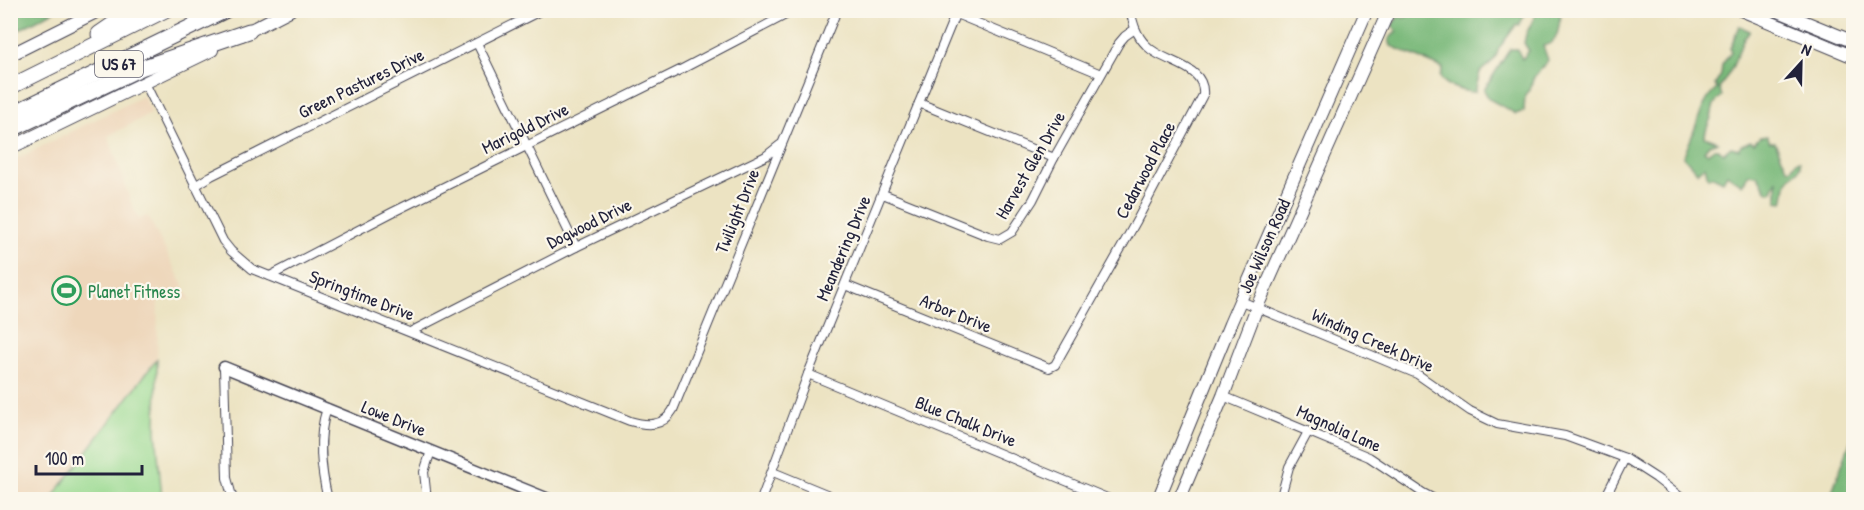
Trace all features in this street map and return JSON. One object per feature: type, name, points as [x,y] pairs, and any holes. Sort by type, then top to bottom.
[{"type":"highway","points":[[40,72],[134,10]]},
{"type":"highway","name":"US 67","points":[[10,87],[165,10]]},
{"type":"highway","name":"US 67","points":[[10,115],[226,10]]},
{"type":"highway","points":[[10,130],[141,68],[249,31]]},
{"type":"main road","points":[[10,55],[100,10]]},
{"type":"main road","points":[[10,148],[290,10]]},
{"type":"main road","name":"Joe Wilson Road","points":[[1158,500],[1240,301],[1367,10]]},
{"type":"main road","name":"Joe Wilson Road","points":[[1179,500],[1223,396],[1257,307],[1389,10]]},
{"type":"main road","points":[[1741,10],[1854,57]]},
{"type":"main road","points":[[1781,11],[1854,42]]},
{"type":"street","name":"Green Pastures Drive","points":[[195,186],[542,10]]},
{"type":"street","name":"Marigold Drive","points":[[270,276],[795,10]]},
{"type":"street","name":"Twilight Drive","points":[[662,421],[673,410],[837,10]]},
{"type":"street","name":"Cedarwood Place","points":[[1055,365],[1137,220],[1203,95],[1202,83],[1195,72],[1166,60],[1152,51],[1141,39],[1135,29],[1130,10]]},
{"type":"street","points":[[1774,24],[1781,11]]},
{"type":"street","points":[[956,12],[1101,74]]},
{"type":"street","name":"Meandering Drive","points":[[761,500],[808,374],[956,12]]},
{"type":"street","name":"Harvest Glen Drive","points":[[883,194],[1000,239],[1012,232],[1033,200],[1119,43],[1135,29]]},
{"type":"street","points":[[477,43],[576,247]]},
{"type":"street","name":"Springtime Drive","points":[[145,83],[223,241],[252,269],[630,421],[644,425],[653,425],[662,421]]},
{"type":"street","points":[[919,104],[1054,158]]},
{"type":"street","name":"Dogwood Drive","points":[[411,332],[576,247],[766,156],[781,145]]},
{"type":"street","name":"Arbor Drive","points":[[845,285],[1042,366],[1049,368],[1055,365]]},
{"type":"street","name":"Winding Creek Drive","points":[[1240,301],[1417,374],[1470,411],[1497,424],[1565,436],[1624,458],[1656,478],[1684,500]]},
{"type":"street","points":[[224,367],[227,478],[232,500]]},
{"type":"street","name":"Lowe Drive","points":[[224,367],[551,500]]},
{"type":"street","name":"Blue Chalk Drive","points":[[808,374],[1112,500]]},
{"type":"street","name":"Magnolia Lane","points":[[1223,396],[1369,457],[1436,500]]},
{"type":"street","points":[[327,408],[321,425],[321,454],[322,474],[328,500]]},
{"type":"street","points":[[1280,500],[1289,468],[1308,432]]},
{"type":"street","points":[[427,500],[424,472],[431,451]]},
{"type":"street","points":[[1604,500],[1624,458]]},
{"type":"street","points":[[773,472],[842,500]]},
{"type":"shaded area","points":[[143,96],[152,113],[108,136],[139,219],[148,216],[191,301],[158,289],[157,359],[51,499],[11,500],[11,162]]},
{"type":"green space","points":[[11,10],[54,10],[54,11],[11,34]]},
{"type":"green space","points":[[1538,10],[1561,11],[1559,28],[1553,41],[1543,46],[1548,60],[1534,77],[1525,95],[1524,111],[1516,114],[1489,99],[1484,90],[1510,49],[1517,49],[1522,59],[1529,51],[1524,43]]},
{"type":"green space","points":[[1408,11],[1527,11],[1519,25],[1516,25],[1499,48],[1495,59],[1480,72],[1475,92],[1451,86],[1440,77],[1443,68],[1391,46],[1389,39],[1397,31],[1392,25],[1399,16],[1404,18],[1410,15]]},
{"type":"green space","points":[[1739,26],[1750,31],[1743,40],[1732,68],[1719,89],[1722,96],[1714,106],[1706,131],[1705,137],[1718,142],[1709,145],[1704,151],[1707,153],[1718,149],[1724,153],[1731,147],[1739,149],[1750,141],[1754,143],[1760,137],[1767,136],[1770,142],[1775,142],[1787,168],[1791,169],[1796,162],[1800,161],[1798,171],[1787,182],[1783,202],[1777,201],[1777,180],[1771,192],[1767,191],[1757,175],[1749,174],[1742,185],[1727,174],[1723,181],[1713,176],[1708,178],[1705,166],[1697,172],[1683,156],[1701,111],[1717,89],[1715,85],[1721,75],[1722,65],[1731,52],[1730,48]]},
{"type":"green space","points":[[157,359],[156,431],[162,499],[51,499]]},
{"type":"green space","points":[[1853,435],[1853,499],[1844,499],[1831,494]]},
{"type":"place","name":"Planet Fitness","points":[[67,291]]}]
